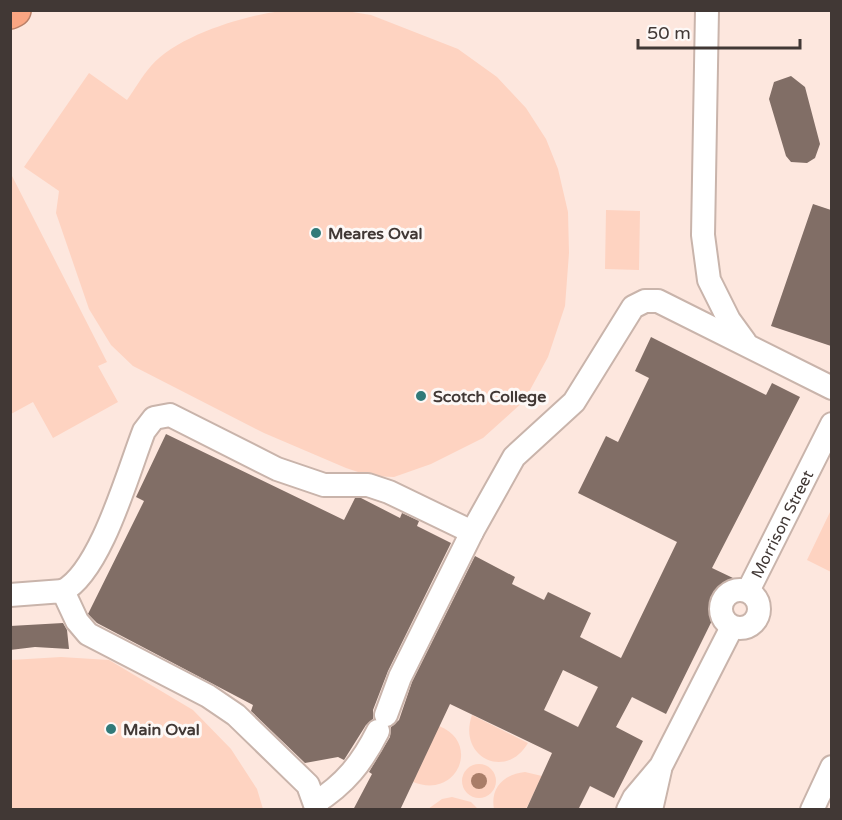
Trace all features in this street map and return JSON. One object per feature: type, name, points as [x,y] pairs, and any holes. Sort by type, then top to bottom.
[{"type":"street","points":[[707,10],[703,235],[709,280],[729,320],[748,346]]},
{"type":"street","points":[[63,591],[77,621],[88,634],[208,696],[236,715],[308,785],[316,806],[337,790],[355,771],[382,723],[400,677],[472,532],[514,457],[574,402],[633,308],[645,301],[658,301],[831,388]]},
{"type":"street","points":[[10,595],[63,591],[75,585],[100,545],[144,431],[154,418],[170,415],[276,470],[324,485],[368,486],[389,492],[472,532]]},
{"type":"street","name":"Morrison Street","points":[[628,810],[633,798],[661,766],[732,627],[744,628],[758,617],[759,606],[748,591],[831,424]]},
{"type":"street","name":"Morrison Street","points":[[651,810],[661,766]]},
{"type":"street","points":[[812,810],[831,768]]},
{"type":"shaded area","name":"Meares Oval","points":[[281,11],[346,11],[371,15],[458,49],[497,77],[526,108],[546,139],[558,169],[568,212],[569,253],[565,306],[548,357],[524,401],[483,438],[431,464],[394,477],[370,476],[346,468],[264,433],[133,366],[111,345],[89,309],[56,213],[59,191],[24,167],[89,73],[127,100],[151,66],[177,45],[212,29],[248,17]]},
{"type":"shaded area","points":[[12,176],[107,362],[98,366],[118,402],[53,438],[33,402],[11,414]]},
{"type":"shaded area","points":[[606,210],[640,211],[639,270],[605,269]]},
{"type":"shaded area","points":[[831,510],[832,572],[807,560]]},
{"type":"shaded area","name":"Main Oval","points":[[61,657],[109,660],[193,710],[231,749],[257,789],[263,809],[11,809],[11,660]]},
{"type":"shaded area","points":[[472,715],[528,743],[519,754],[508,761],[497,762],[486,759],[477,752],[471,742],[469,730]]},
{"type":"shaded area","points":[[439,726],[452,734],[459,744],[461,755],[459,767],[442,783],[429,785],[413,782]]},
{"type":"shaded area","points":[[479,764],[491,769],[496,781],[491,793],[479,798],[467,793],[462,781],[467,769]]},
{"type":"shaded area","points":[[525,772],[542,776],[526,809],[494,809],[494,795],[500,783],[517,773]]},
{"type":"shaded area","points":[[452,797],[471,802],[478,809],[428,809],[442,799]]},
{"type":"building","points":[[791,76],[805,87],[820,144],[815,158],[807,163],[791,162],[786,156],[769,99],[774,82]]},
{"type":"building","points":[[813,204],[831,210],[831,346],[771,326]]},
{"type":"building","points":[[651,337],[766,395],[772,383],[800,397],[712,568],[733,578],[666,714],[632,697],[616,727],[643,741],[614,798],[590,786],[578,810],[526,810],[552,753],[450,704],[400,810],[353,810],[372,774],[369,772],[390,737],[391,727],[399,720],[412,682],[475,556],[515,577],[512,584],[544,600],[548,592],[591,613],[580,637],[621,658],[677,542],[578,493],[606,436],[618,442],[649,378],[635,371]],"holes":[[[563,670],[598,687],[578,727],[544,710]]]},
{"type":"building","points":[[166,434],[344,520],[355,498],[361,498],[400,518],[402,513],[419,521],[417,526],[451,543],[388,671],[373,710],[373,719],[366,725],[344,760],[338,757],[305,763],[251,711],[253,705],[97,623],[88,614],[144,501],[136,497]]},
{"type":"building","points":[[63,623],[67,630],[69,649],[35,647],[10,650],[10,626]]},
{"type":"place","name":"Meares Oval","points":[[316,233]]},
{"type":"place","name":"Scotch College","points":[[421,396]]},
{"type":"place","name":"Main Oval","points":[[111,729]]}]
